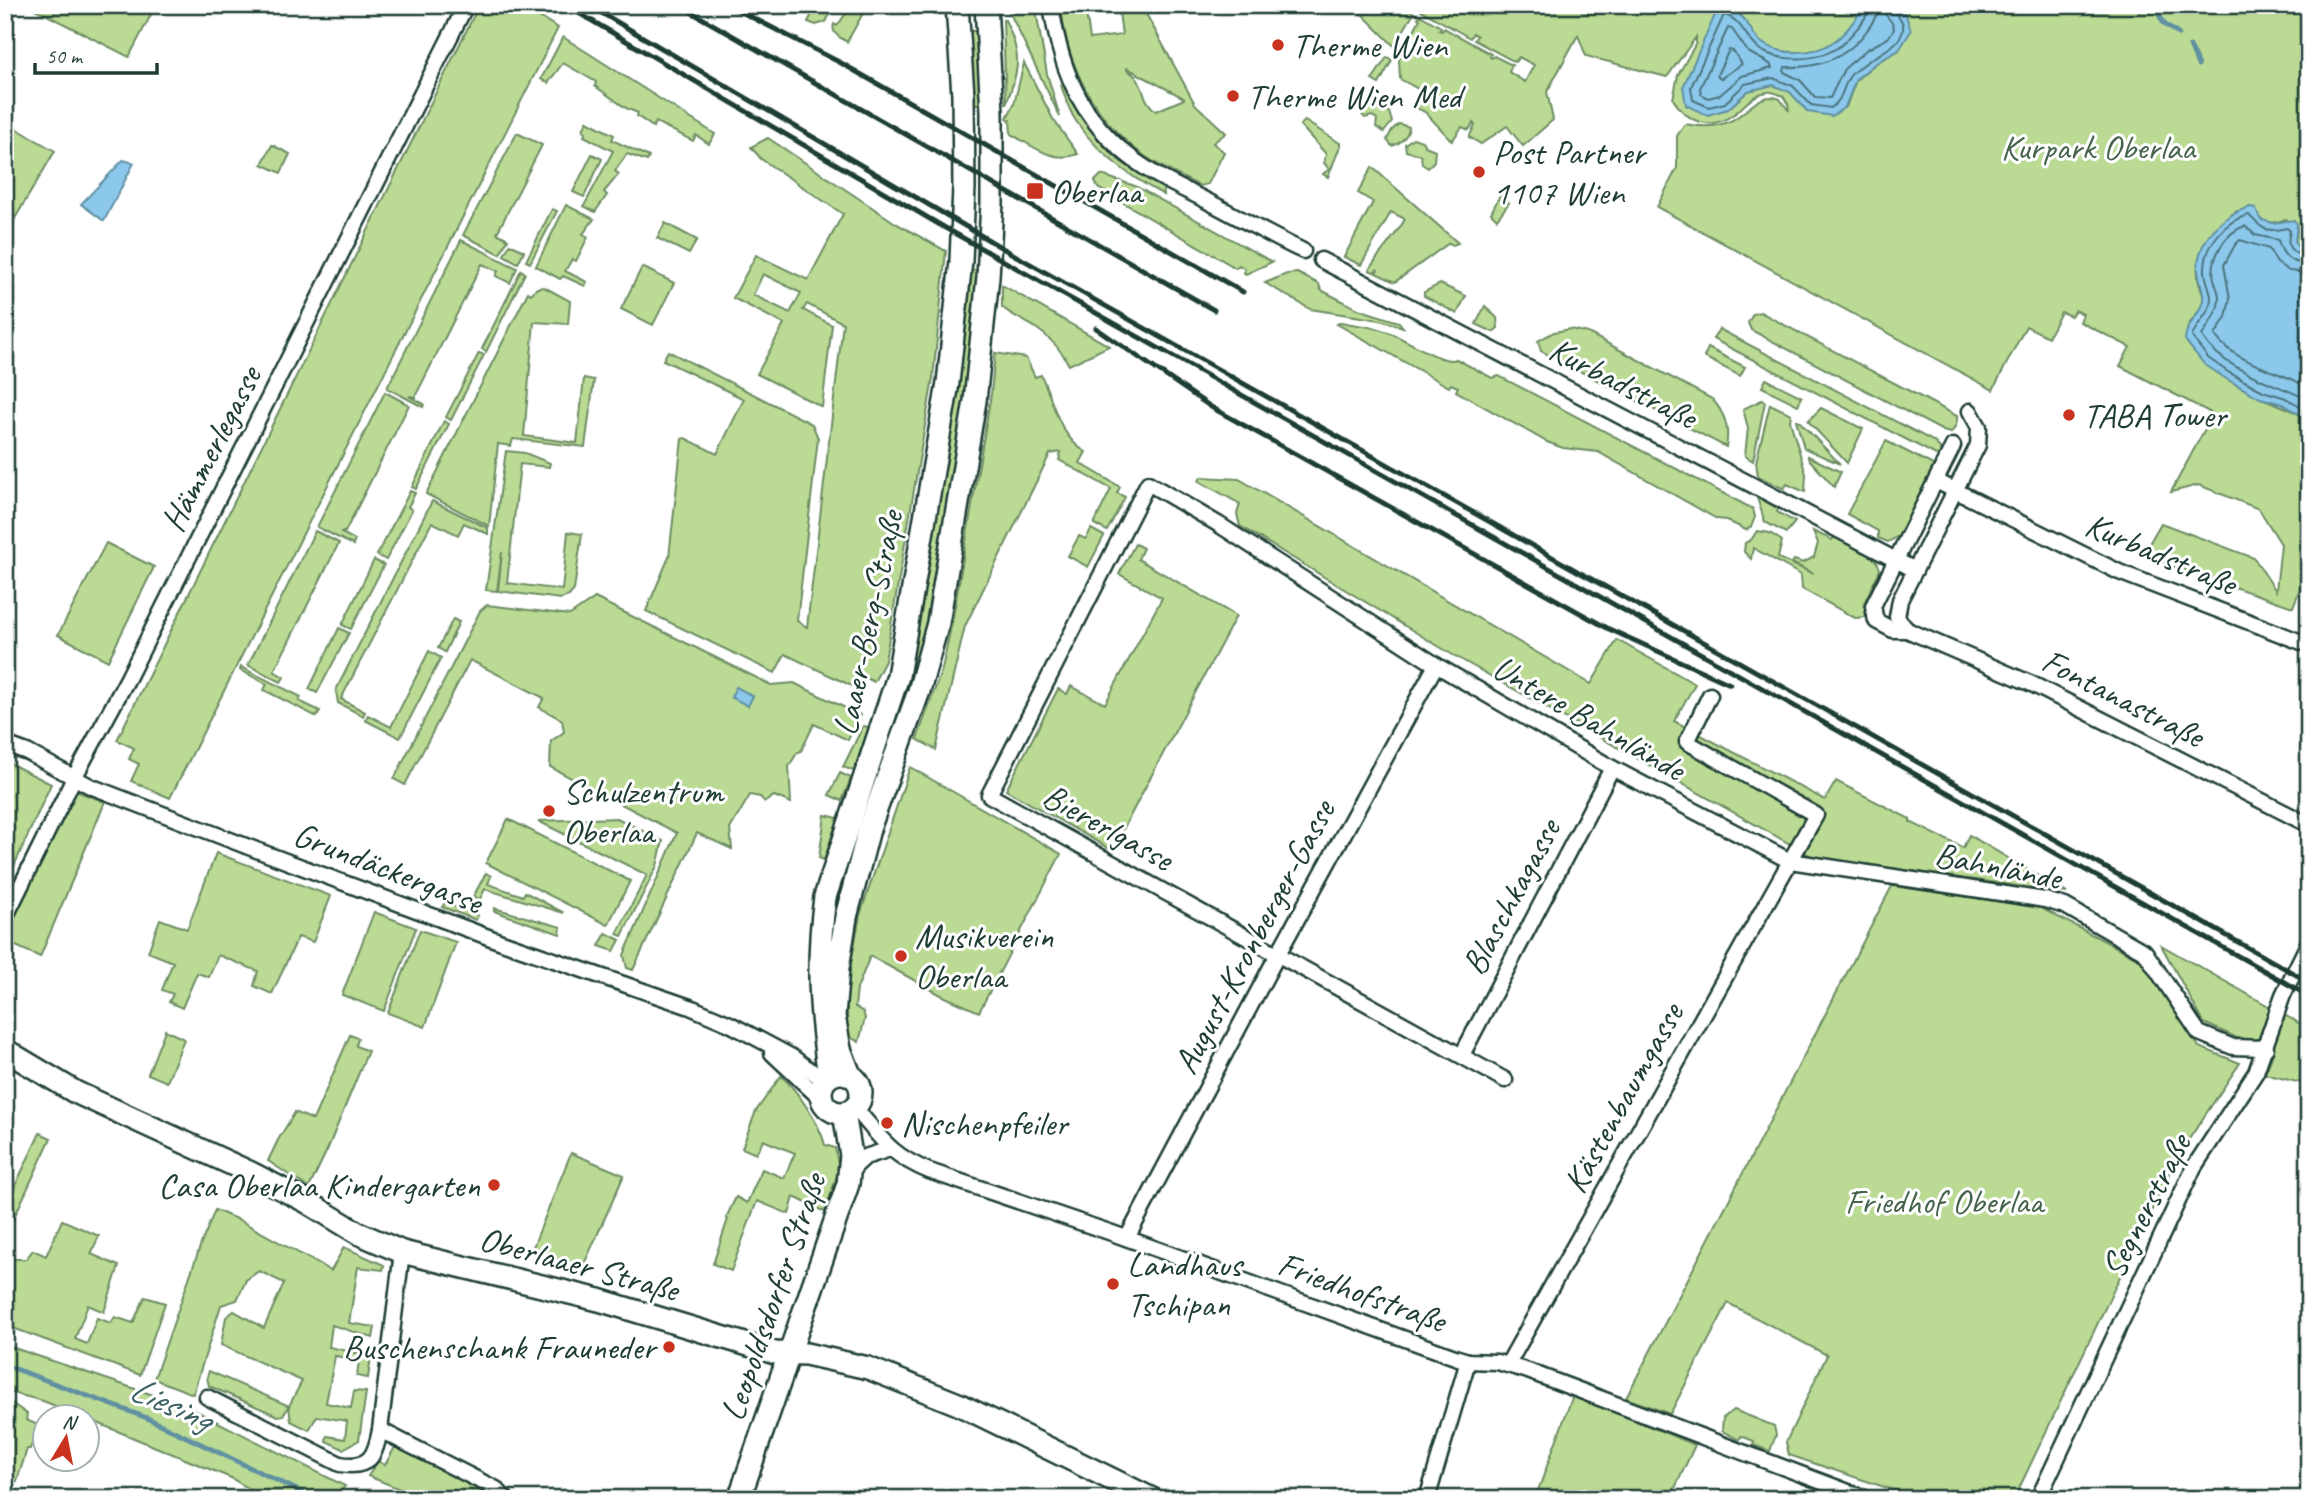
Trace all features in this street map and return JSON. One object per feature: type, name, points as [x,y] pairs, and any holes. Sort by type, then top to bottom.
[{"type":"main road","name":"Laaer-Berg-Straße","points":[[831,1083],[818,986],[825,897],[898,676],[948,383],[961,261],[965,143],[957,5]]},
{"type":"main road","name":"Laaer-Berg-Straße","points":[[831,1083],[840,1049],[834,1016],[846,917],[869,830],[919,691],[937,623],[975,401],[988,277],[992,203],[992,112],[986,5]]},
{"type":"main road","name":"Oberlaaer Straße","points":[[5,1050],[75,1092],[251,1173],[358,1233],[402,1252],[599,1300],[775,1353],[806,1354],[848,1362],[958,1404],[1152,1499]]},
{"type":"main road","points":[[857,1080],[862,1091],[859,1104],[849,1111],[835,1113],[827,1108],[831,1083],[857,1080]]},
{"type":"main road","name":"Leopoldsdorfer Straße","points":[[739,1499],[840,1209],[851,1170],[849,1111]]},
{"type":"street","name":"Hämmerlegasse","points":[[5,918],[466,5]]},
{"type":"street","points":[[1051,5],[1055,37],[1067,75],[1087,112],[1114,142],[1147,169],[1303,251]]},
{"type":"street","name":"Kurbadstraße","points":[[1321,260],[1915,570]]},
{"type":"street","points":[[1907,630],[1897,617],[1897,610],[1978,445],[1979,427],[1969,411]]},
{"type":"street","points":[[1907,630],[1893,630],[1876,621],[1873,606],[1953,446]]},
{"type":"street","name":"Kurbadstraße","points":[[1936,481],[2119,572],[2309,645]]},
{"type":"street","name":"Untere Bahnlände","points":[[1148,484],[1218,524],[1436,665],[1612,768],[1790,861],[1816,815],[1687,742],[1710,695]]},
{"type":"street","name":"Biererlgasse","points":[[1148,484],[989,795],[1506,1080]]},
{"type":"street","name":"Fontanastraße","points":[[1907,630],[2032,684],[2309,825]]},
{"type":"street","name":"August-Kronberger-Gasse","points":[[1127,1238],[1436,665]]},
{"type":"street","name":"Grundäckergasse","points":[[5,744],[27,752],[74,778],[233,841],[453,924],[690,1007],[755,1037],[831,1083]]},
{"type":"street","name":"Blaschkagasse","points":[[1462,1055],[1612,768]]},
{"type":"street","name":"Bahnlände","points":[[1790,861],[2045,900],[2065,906],[2145,953],[2199,1033],[2233,1047],[2266,1048]]},
{"type":"street","name":"Kästenbaumgasse","points":[[1508,1364],[1790,861]]},
{"type":"street","name":"Segnerstraße","points":[[2038,1499],[2194,1167],[2256,1072],[2283,995],[2309,942]]},
{"type":"street","name":"Grundäckergasse","points":[[755,1037],[831,1083]]},
{"type":"street","points":[[792,1057],[815,1057],[825,1048]]},
{"type":"street","name":"Friedhofstraße","points":[[849,1111],[890,1149],[910,1163],[929,1171],[1127,1238],[1468,1361],[1508,1364],[1867,1499]]},
{"type":"street","points":[[851,1170],[865,1157],[890,1149]]},
{"type":"street","points":[[207,1397],[340,1464],[364,1464],[376,1451],[380,1430],[402,1252]]},
{"type":"street","points":[[1427,1499],[1468,1361]]},
{"type":"street","points":[[380,1430],[501,1494]]},
{"type":"green space","points":[[37,5],[156,5],[129,57],[35,9]]},
{"type":"green space","points":[[479,5],[519,5],[558,28],[170,798],[131,781],[139,764],[129,759],[134,748],[117,740]]},
{"type":"green space","points":[[807,5],[825,5],[832,9],[826,22],[816,25],[808,22],[814,10]]},
{"type":"green space","points":[[852,5],[867,6],[847,42],[837,35],[833,27],[834,24],[837,26]]},
{"type":"green space","points":[[1006,5],[1035,5],[1047,74],[1060,117]]},
{"type":"green space","points":[[1069,5],[1085,6],[1090,39],[1122,35],[1118,5],[1148,5],[1144,10],[1195,104],[1226,133],[1213,143],[1224,152],[1208,184],[1200,186],[1153,162],[1123,139],[1109,124],[1077,72],[1070,53],[1062,13]],"holes":[[[1127,68],[1184,98],[1156,111],[1147,101],[1137,79]]]},
{"type":"green space","points":[[1353,5],[1401,5],[1414,13],[1394,46]]},
{"type":"green space","name":"Kurpark Oberlaa","points":[[1412,5],[1714,5],[1716,12],[1686,105],[1707,115],[1728,109],[1748,91],[1773,85],[1790,92],[1808,112],[1846,107],[1856,80],[1876,63],[1899,50],[1906,15],[1896,5],[2309,5],[2309,240],[2303,248],[2297,246],[2297,230],[2286,219],[2267,222],[2260,220],[2259,215],[2237,211],[2228,217],[2212,233],[2201,251],[2198,272],[2203,303],[2187,329],[2187,343],[2219,374],[2247,391],[2297,412],[2309,420],[2309,565],[2293,607],[2142,556],[2161,523],[2254,558],[2276,591],[2281,544],[2259,509],[2199,485],[2171,492],[2213,414],[2120,366],[2130,347],[2080,322],[2083,314],[2075,310],[2071,316],[2061,312],[2048,337],[2026,326],[1993,390],[1657,207],[1677,168],[1677,136],[1685,124],[1723,124],[1735,119],[1759,100],[1772,97],[1780,99],[1789,111],[1783,96],[1771,92],[1762,93],[1725,119],[1700,122],[1685,114],[1673,99],[1678,75],[1696,43],[1696,37],[1667,77],[1586,56],[1578,35],[1547,92],[1553,120],[1523,146],[1507,126],[1481,144],[1469,137],[1475,125],[1473,123],[1469,130],[1462,127],[1452,141],[1425,112],[1411,105],[1419,93],[1418,89],[1400,79],[1399,59],[1420,15],[1441,27],[1439,30],[1444,28],[1491,54],[1490,57],[1494,56],[1512,65],[1509,72],[1525,82],[1534,65],[1519,57],[1515,62],[1474,40],[1477,36],[1473,33],[1470,38]]},
{"type":"green space","points":[[1730,5],[1865,5],[1847,30],[1833,43],[1806,52],[1786,52],[1760,42]]},
{"type":"green space","points":[[1003,20],[1014,43],[1017,62],[1006,104]]},
{"type":"green space","points":[[969,31],[978,31],[982,104],[972,104]]},
{"type":"green space","points":[[563,37],[715,134],[709,144],[696,135],[693,141],[656,122],[653,127],[637,116],[638,113],[626,108],[595,86],[596,82],[563,63],[548,83],[541,79]]},
{"type":"green space","points":[[1387,57],[1392,60],[1379,84],[1372,80]]},
{"type":"green space","points":[[1024,63],[1053,119],[1078,154],[1060,157],[1051,155],[1011,134],[1010,120],[1007,118],[1014,104]]},
{"type":"green space","points":[[1063,84],[1081,116],[1102,144],[1125,165],[1163,188],[1164,195],[1127,172],[1094,144],[1071,113],[1061,85]]},
{"type":"green space","points":[[1370,102],[1375,102],[1382,110],[1389,112],[1392,122],[1384,132],[1376,127],[1377,119],[1372,116],[1365,118],[1362,115],[1363,108]]},
{"type":"green space","points":[[587,121],[614,135],[612,140],[649,157],[647,161],[627,154],[615,171],[619,174],[604,192],[607,195],[595,212],[584,206],[613,151],[584,136],[586,132],[583,130]]},
{"type":"green space","points":[[1305,121],[1341,144],[1328,177],[1323,174],[1329,169],[1324,163],[1326,154],[1300,125]]},
{"type":"green space","points":[[5,122],[55,151],[5,235]]},
{"type":"green space","points":[[1399,124],[1409,127],[1403,139],[1392,146],[1387,140]]},
{"type":"green space","points":[[517,133],[542,145],[497,233],[508,239],[500,254],[463,235]]},
{"type":"green space","points":[[768,138],[897,224],[946,251],[933,378],[885,661],[874,682],[860,675],[852,686],[785,654],[775,673],[646,611],[669,557],[682,439],[685,438],[717,454],[744,399],[663,360],[668,351],[812,424],[818,438],[797,621],[807,627],[843,323],[807,304],[803,310],[832,325],[822,407],[757,374],[784,324],[733,298],[756,255],[808,280],[843,214],[761,159],[751,147]],"holes":[[[763,274],[801,293],[790,313],[753,295]]]},
{"type":"green space","points":[[1413,138],[1435,150],[1434,161],[1428,168],[1422,164],[1421,155],[1406,151],[1405,144]]},
{"type":"green space","points":[[272,145],[290,154],[281,173],[262,164]]},
{"type":"green space","points":[[592,154],[602,159],[584,197],[573,192]]},
{"type":"green space","points":[[1372,167],[1458,243],[1449,243],[1395,282],[1376,273],[1378,269],[1374,272],[1369,270],[1405,219],[1391,212],[1361,265],[1344,257],[1373,202],[1358,193]]},
{"type":"green space","points":[[1101,175],[1135,186],[1272,262],[1244,273],[1245,269],[1239,265],[1236,268],[1098,188],[1095,181]]},
{"type":"green space","points":[[1500,195],[1509,203],[1497,219],[1491,213]]},
{"type":"green space","points":[[566,205],[594,219],[583,234],[588,237],[576,261],[572,259],[565,271],[587,282],[585,286],[563,276],[560,279],[536,266]]},
{"type":"green space","points":[[552,209],[557,211],[530,263],[526,261]]},
{"type":"green space","points":[[665,223],[697,240],[689,254],[657,238]]},
{"type":"green space","points":[[461,240],[517,268],[510,283],[496,276],[498,271],[482,264],[415,397],[409,396],[424,404],[423,407],[387,388]]},
{"type":"green space","points":[[510,244],[524,251],[518,263],[504,255]]},
{"type":"green space","points":[[642,267],[674,283],[653,325],[621,309]]},
{"type":"green space","points":[[969,269],[979,271],[960,434],[926,625],[900,718],[895,717]]},
{"type":"green space","points":[[521,270],[525,273],[486,352],[482,349]]},
{"type":"green space","points":[[1297,273],[1319,284],[1321,290],[1358,309],[1399,322],[1403,327],[1380,320],[1310,309],[1265,283]]},
{"type":"green space","points":[[1440,284],[1466,296],[1457,314],[1424,296],[1424,292]]},
{"type":"green space","points":[[1002,285],[1109,346],[1069,365],[1046,336],[1002,307]]},
{"type":"green space","points":[[544,287],[570,301],[568,324],[534,322],[524,436],[577,443],[584,378],[594,380],[585,447],[513,439],[511,446],[498,444],[489,526],[426,494],[528,292],[531,294],[537,288]]},
{"type":"green space","points":[[1485,306],[1497,318],[1498,328],[1493,332],[1476,324]]},
{"type":"green space","points":[[1760,312],[1957,416],[1954,429],[1951,433],[1943,431],[1751,330],[1748,323],[1753,314]]},
{"type":"green space","points":[[1341,322],[1385,331],[1432,355],[1456,359],[1492,378],[1499,376],[1753,509],[1755,517],[1751,527],[1746,530],[1726,520],[1717,519],[1598,452],[1563,448],[1547,442],[1456,391],[1458,387],[1451,384],[1449,387],[1337,324]]},
{"type":"green space","points":[[1571,329],[1588,333],[1712,399],[1725,421],[1726,447],[1541,351],[1538,341],[1554,332]]},
{"type":"green space","points":[[1719,329],[1933,441],[1940,448],[1940,457],[1713,339]]},
{"type":"green space","points":[[1708,348],[1745,367],[1740,376],[1704,357]]},
{"type":"green space","points":[[479,353],[484,355],[451,420],[446,417]]},
{"type":"green space","points":[[995,353],[1026,358],[1035,377],[1041,375],[1063,428],[1086,452],[1080,463],[1120,487],[1117,493],[1125,497],[1107,531],[1094,524],[1111,489],[1059,460],[1061,452],[1050,454],[965,626],[936,750],[917,739],[942,669],[953,617],[991,394]]},
{"type":"green space","points":[[1766,379],[1802,397],[1798,405],[1762,387]]},
{"type":"green space","points":[[385,392],[409,405],[345,532],[340,532],[355,540],[353,545],[317,527]]},
{"type":"green space","points":[[1762,400],[1765,402],[1753,461],[1745,456],[1748,428],[1743,409]]},
{"type":"green space","points":[[1770,404],[1791,414],[1790,421],[1806,474],[1805,492],[1787,484],[1784,489],[1758,476],[1756,462]]},
{"type":"green space","points":[[1821,408],[1863,429],[1847,463],[1808,421]]},
{"type":"green space","points":[[1798,420],[1840,464],[1804,448]]},
{"type":"green space","points":[[444,421],[449,424],[416,489],[412,487]]},
{"type":"green space","points":[[1886,441],[1935,466],[1899,536],[1888,542],[1878,538],[1878,531],[1847,514]]},
{"type":"green space","points":[[506,451],[525,453],[550,463],[549,467],[520,464],[507,583],[562,590],[568,532],[582,534],[574,590],[569,596],[561,599],[498,591],[502,552],[497,591],[486,590]]},
{"type":"green space","points":[[1808,458],[1841,472],[1834,487]]},
{"type":"green space","points":[[1201,477],[1239,479],[1591,684],[1617,640],[1695,684],[1674,721],[1825,800],[1836,781],[1963,848],[1969,835],[2067,893],[1813,857],[1453,655],[1240,526],[1237,514],[1240,504],[1199,481]]},
{"type":"green space","points":[[410,491],[415,493],[408,507],[412,510],[386,560],[377,555]]},
{"type":"green space","points":[[1756,495],[1779,507],[1777,512],[1795,522],[1786,533],[1765,522]]},
{"type":"green space","points":[[432,501],[488,528],[488,534],[464,523],[458,535],[432,522],[341,699],[365,712],[363,716],[338,703],[336,690]]},
{"type":"green space","points":[[1091,529],[1104,536],[1088,567],[1068,556],[1079,536],[1086,539]]},
{"type":"green space","points":[[315,531],[339,543],[274,671],[284,677],[281,682],[248,665]]},
{"type":"green space","points":[[1757,531],[1770,533],[1782,541],[1778,558],[1814,574],[1792,563],[1794,560],[1803,563],[1814,557],[1818,543],[1813,531],[1832,540],[1835,536],[1869,554],[1880,570],[1864,603],[1866,617],[1855,618],[1802,589],[1801,575],[1753,548],[1751,559],[1744,552],[1745,543],[1751,540]]},
{"type":"green space","points":[[106,543],[154,567],[108,661],[58,635]]},
{"type":"green space","points":[[1135,544],[1143,548],[1138,559],[1236,616],[1112,850],[1006,790],[1058,689],[1067,694],[1071,686],[1105,704],[1162,598],[1119,574]]},
{"type":"green space","points":[[374,560],[384,565],[351,629],[342,625]]},
{"type":"green space","points":[[595,598],[771,685],[794,683],[860,715],[848,740],[814,724],[801,751],[789,766],[791,803],[774,796],[765,802],[760,797],[750,795],[730,829],[732,849],[697,833],[633,970],[627,968],[624,955],[677,833],[550,767],[551,741],[564,732],[562,720],[539,707],[544,698],[470,660],[405,785],[394,779],[480,611],[487,605],[570,615]]},
{"type":"green space","points":[[453,619],[459,622],[445,652],[438,648]]},
{"type":"green space","points":[[339,628],[349,633],[317,693],[309,689]]},
{"type":"green space","points":[[429,651],[441,658],[400,738],[365,720],[368,715],[391,727]]},
{"type":"green space","points":[[241,667],[301,697],[299,701],[320,711],[317,717],[264,690],[267,684],[240,670]]},
{"type":"green space","points":[[863,726],[869,727],[854,771],[843,767]]},
{"type":"green space","points":[[5,761],[51,784],[5,886]]},
{"type":"green space","points":[[910,767],[1061,854],[979,1012],[943,996],[870,956],[857,989],[855,1007],[863,1012],[865,1018],[859,1042],[848,1036],[846,989],[860,915]]},
{"type":"green space","points":[[840,773],[851,778],[842,801],[829,795]]},
{"type":"green space","points":[[76,791],[105,802],[40,957],[5,941],[7,926],[23,888]]},
{"type":"green space","points":[[825,815],[838,818],[824,860],[819,858]]},
{"type":"green space","points":[[617,818],[663,841],[657,866],[622,936],[617,934],[647,875],[538,821]]},
{"type":"green space","points":[[508,819],[630,881],[608,925],[486,863]]},
{"type":"green space","points":[[216,853],[331,896],[313,942],[298,937],[272,994],[254,986],[258,971],[218,955],[209,977],[197,973],[182,1008],[169,1002],[173,994],[162,990],[173,962],[148,952],[160,919],[187,929]]},
{"type":"green space","points":[[486,873],[491,876],[488,884],[523,896],[525,892],[564,913],[485,889],[480,899],[473,897]]},
{"type":"green space","name":"Friedhof Oberlaa","points":[[1892,886],[2039,907],[2145,962],[2199,1047],[2240,1063],[2177,1157],[2014,1499],[1920,1499],[1789,1455],[1786,1442],[1827,1355],[1728,1303],[1670,1414],[1626,1398]]},
{"type":"green space","points":[[445,903],[478,915],[476,920],[442,907]]},
{"type":"green space","points":[[494,908],[561,927],[560,934],[494,911]]},
{"type":"green space","points":[[374,912],[416,928],[384,1011],[342,995]]},
{"type":"green space","points":[[420,930],[456,942],[425,1027],[388,1013]]},
{"type":"green space","points":[[606,933],[620,940],[614,951],[599,946]]},
{"type":"green space","points":[[2161,945],[2309,1029],[2309,1085],[2265,1074],[2273,1054],[2204,1023]]},
{"type":"green space","points":[[165,1030],[184,1039],[167,1082],[148,1074]]},
{"type":"green space","points":[[350,1035],[358,1038],[356,1046],[368,1051],[309,1188],[268,1161],[295,1112],[313,1120]]},
{"type":"green space","points":[[781,1076],[807,1108],[825,1145],[835,1148],[839,1169],[825,1212],[794,1197],[789,1214],[757,1201],[731,1271],[713,1264],[728,1219],[726,1218],[736,1197],[747,1203],[762,1169],[784,1178],[795,1153],[763,1140],[756,1154],[742,1148],[756,1111]]},
{"type":"green space","points":[[40,1133],[51,1138],[5,1237],[5,1207]]},
{"type":"green space","points":[[571,1153],[624,1175],[582,1269],[531,1252]]},
{"type":"green space","points":[[215,1210],[241,1221],[331,1271],[344,1247],[384,1265],[383,1270],[358,1267],[349,1323],[375,1327],[373,1338],[332,1325],[329,1347],[371,1356],[368,1378],[357,1376],[359,1360],[335,1356],[326,1403],[351,1408],[354,1391],[366,1392],[359,1440],[343,1449],[326,1441],[327,1436],[345,1439],[347,1421],[317,1416],[309,1430],[291,1421],[289,1407],[283,1415],[278,1416],[209,1386],[209,1371],[289,1406],[302,1381],[221,1345],[226,1317],[234,1311],[264,1328],[284,1283],[259,1271],[246,1280],[237,1300],[221,1305],[193,1394],[154,1379]]},
{"type":"green space","points":[[62,1220],[99,1236],[91,1254],[119,1266],[104,1312],[88,1305],[75,1339],[87,1344],[97,1318],[111,1323],[115,1317],[133,1323],[145,1297],[165,1303],[140,1375],[5,1325],[5,1256],[26,1259],[33,1250],[46,1256]]},
{"type":"green space","points":[[5,1345],[186,1406],[345,1486],[335,1499],[265,1499],[231,1478],[102,1425],[102,1402],[46,1402],[5,1391]]},
{"type":"green space","points":[[1573,1395],[1695,1445],[1670,1499],[1535,1499]]},
{"type":"green space","points":[[10,1402],[27,1414],[26,1420],[32,1423],[32,1444],[30,1449],[27,1449],[17,1481],[5,1483],[5,1418]]},
{"type":"green space","points":[[1734,1410],[1774,1426],[1776,1435],[1770,1451],[1753,1445],[1754,1441],[1741,1436],[1739,1440],[1722,1431],[1723,1418]]},
{"type":"green space","points":[[395,1447],[481,1489],[495,1499],[410,1499],[400,1489],[368,1476],[378,1461],[385,1465]]},
{"type":"water","points":[[1714,5],[1730,5],[1761,42],[1787,52],[1817,49],[1833,42],[1847,30],[1865,5],[1896,5],[1906,15],[1911,31],[1899,50],[1856,79],[1845,107],[1832,116],[1808,112],[1790,92],[1773,85],[1748,91],[1728,109],[1707,115],[1686,105],[1683,87],[1716,13]]},
{"type":"water","points":[[123,160],[134,163],[104,221],[81,204]]},
{"type":"water","points":[[2250,207],[2255,208],[2261,220],[2273,223],[2294,220],[2297,224],[2297,246],[2303,248],[2309,240],[2309,420],[2283,404],[2260,398],[2225,378],[2204,364],[2185,340],[2187,329],[2203,301],[2198,269],[2202,248],[2207,238],[2222,222]]},
{"type":"water","points":[[736,687],[753,696],[748,706],[731,697]]},
{"type":"waterway","points":[[2154,5],[2164,24],[2178,34]]},
{"type":"waterway","points":[[2190,46],[2198,65]]},
{"type":"waterway","name":"Liesing","points":[[5,1365],[147,1418],[301,1492],[310,1499]]},
{"type":"railway","points":[[565,5],[947,229],[2309,996]]},
{"type":"railway","points":[[588,5],[1004,249],[2309,982]]},
{"type":"railway","points":[[679,5],[1214,310]]},
{"type":"railway","points":[[728,5],[841,63],[1243,292]]},
{"type":"railway","points":[[1096,328],[1211,407],[1609,629],[1730,684]]},
{"type":"place","name":"Therme Wien","points":[[1278,45]]},
{"type":"place","name":"Therme Wien Med","points":[[1233,96]]},
{"type":"place","name":"Post Partner 1107 Wien","points":[[1479,172]]},
{"type":"place","name":"Oberlaa","points":[[1035,191]]},
{"type":"place","name":"TABA Tower","points":[[2069,415]]},
{"type":"place","name":"Schulzentrum Oberlaa","points":[[549,811]]},
{"type":"place","name":"Musikverein Oberlaa","points":[[901,956]]},
{"type":"place","name":"Nischenpfeiler","points":[[887,1123]]},
{"type":"place","name":"Casa Oberlaa Kindergarten","points":[[494,1185]]},
{"type":"place","name":"Landhaus Tschipan","points":[[1113,1284]]},
{"type":"place","name":"Buschenschank Frauneder","points":[[669,1347]]}]
